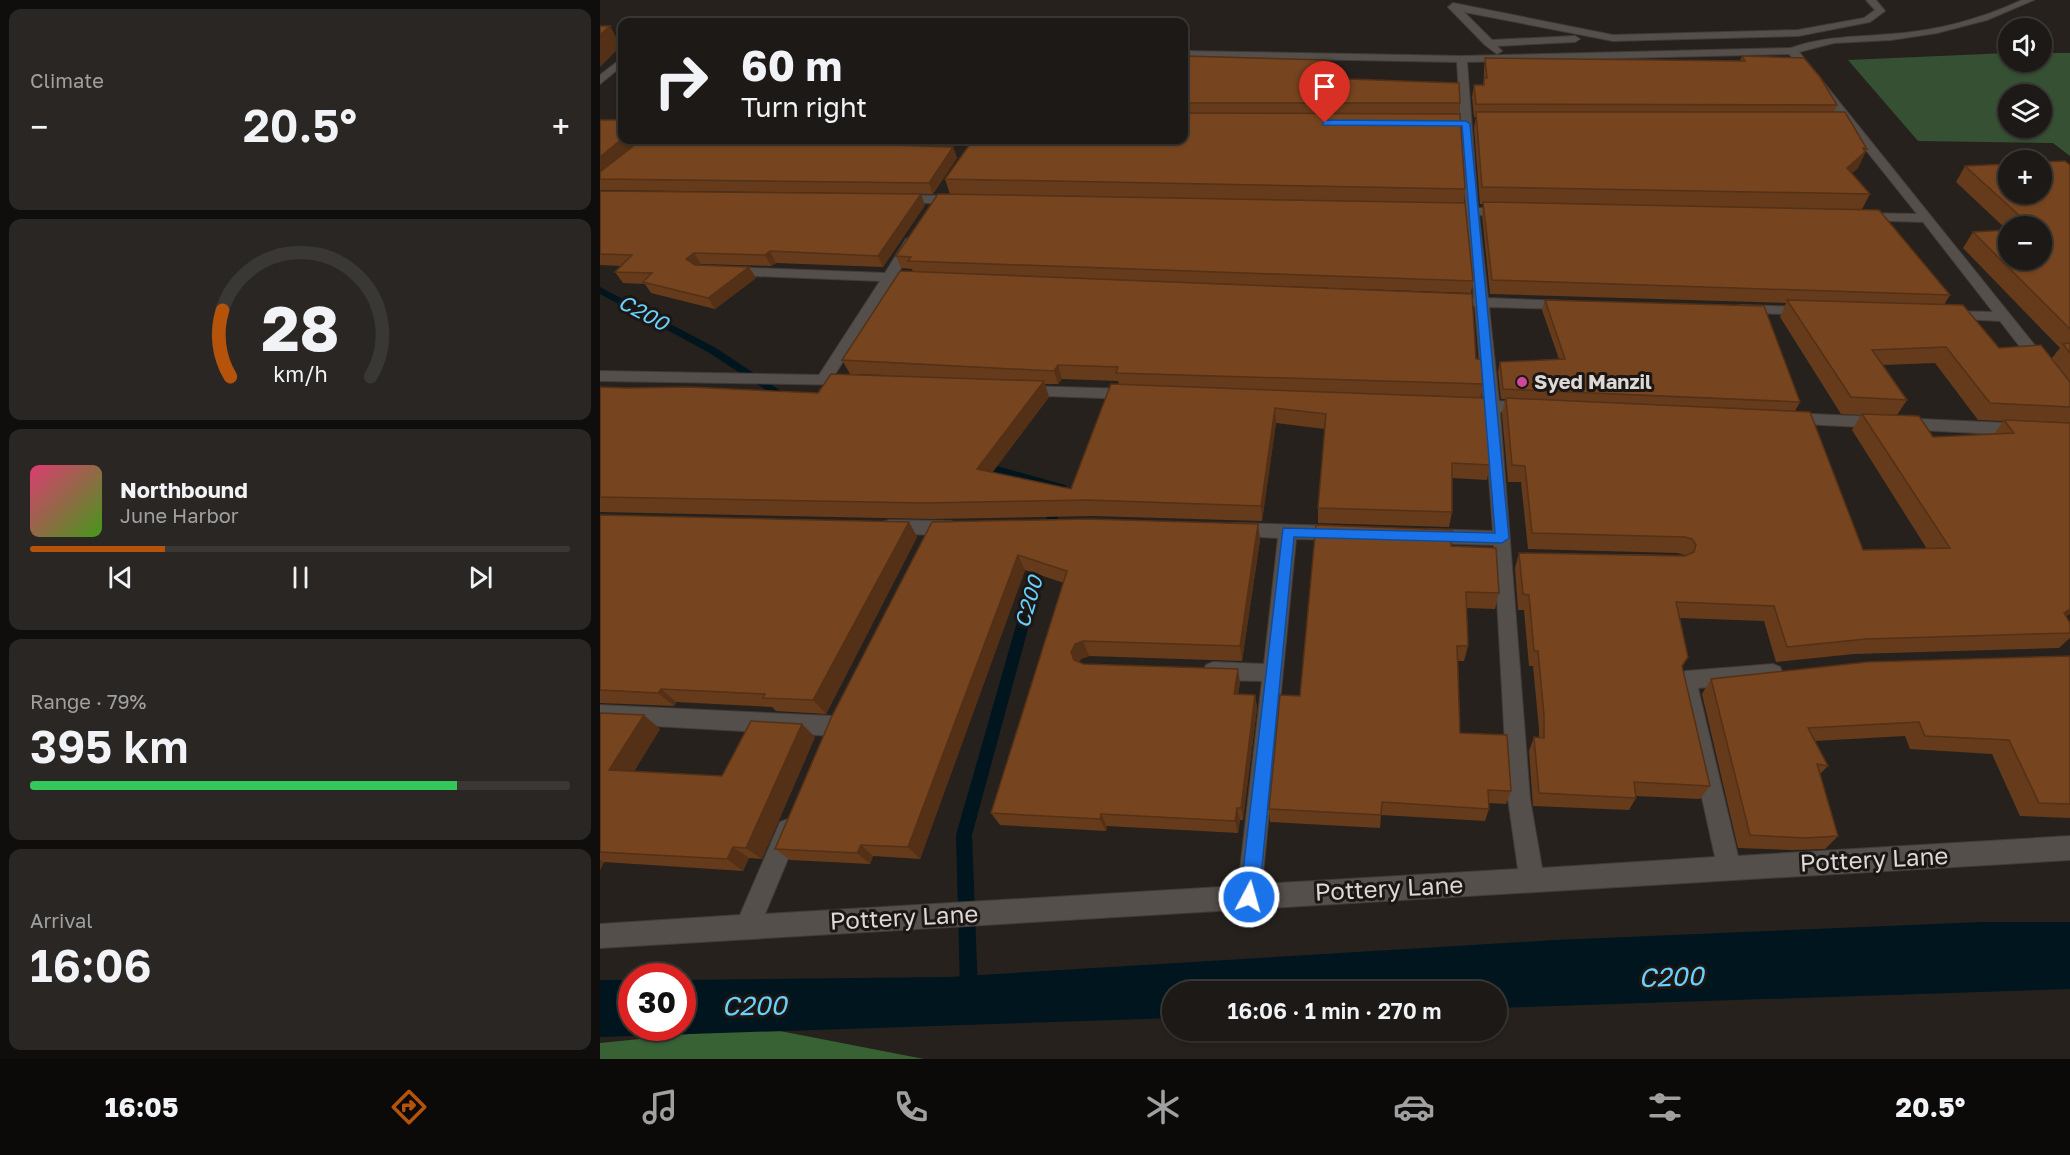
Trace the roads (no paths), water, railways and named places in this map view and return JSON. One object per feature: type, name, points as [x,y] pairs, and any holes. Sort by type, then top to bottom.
[{"type":"street","points":[[1488,43],[1798,33],[1867,20],[1880,11],[1871,0]]},
{"type":"street","points":[[1188,54],[1504,59],[1792,51],[1804,45],[1837,40],[1905,36],[1949,27],[2005,12],[2029,0]]},
{"type":"street","points":[[1450,3],[1613,38]]},
{"type":"street","points":[[1450,3],[1504,59]]},
{"type":"street","points":[[1792,51],[1846,123],[1926,218],[2070,400]]},
{"type":"street","points":[[1462,59],[1502,538],[1519,799],[1532,881]]},
{"type":"street","points":[[600,81],[618,65]]},
{"type":"street","points":[[883,199],[975,200]]},
{"type":"street","points":[[1425,210],[1520,212]]},
{"type":"street","points":[[1843,217],[1926,218]]},
{"type":"street","points":[[824,380],[886,277],[920,228]]},
{"type":"street","points":[[713,270],[933,279]]},
{"type":"street","points":[[1436,300],[1576,305]]},
{"type":"street","points":[[1731,309],[1826,312]]},
{"type":"street","points":[[1933,315],[2005,317]]},
{"type":"street","points":[[600,376],[871,382]]},
{"type":"street","points":[[1012,390],[1140,395]]},
{"type":"street","points":[[1444,404],[1550,409]]},
{"type":"street","points":[[1775,418],[2070,432]]},
{"type":"street","points":[[874,527],[965,528]]},
{"type":"street","points":[[923,549],[933,528]]},
{"type":"street","points":[[1219,529],[1359,534]]},
{"type":"street","points":[[1249,897],[1288,532]]},
{"type":"street","points":[[1407,535],[1502,538]]},
{"type":"street","points":[[1503,558],[1526,559]]},
{"type":"street","points":[[1192,670],[1273,673]]},
{"type":"street","points":[[1729,868],[1686,680],[1798,670]]},
{"type":"street","points":[[824,747],[844,705]]},
{"type":"street","points":[[600,714],[833,726]]},
{"type":"street","points":[[747,927],[797,810]]},
{"type":"street","name":"Pottery Lane","points":[[600,936],[2070,848]]},
{"type":"water","points":[[1982,922],[2070,922],[2070,989],[1507,1008],[1507,981],[1162,981],[1162,1018],[696,1034],[696,980],[948,977],[1555,940]]},
{"type":"water","points":[[600,980],[618,980],[618,1036],[600,1037]]},
{"type":"waterway","name":"C200","points":[[600,290],[712,350],[788,399]]},
{"type":"waterway","name":"C200","points":[[979,465],[1061,488],[1048,533]]},
{"type":"waterway","name":"C200","points":[[969,990],[964,835],[1041,559]]},
{"type":"place","name":"Syed Manzil","points":[[1522,382]]}]
